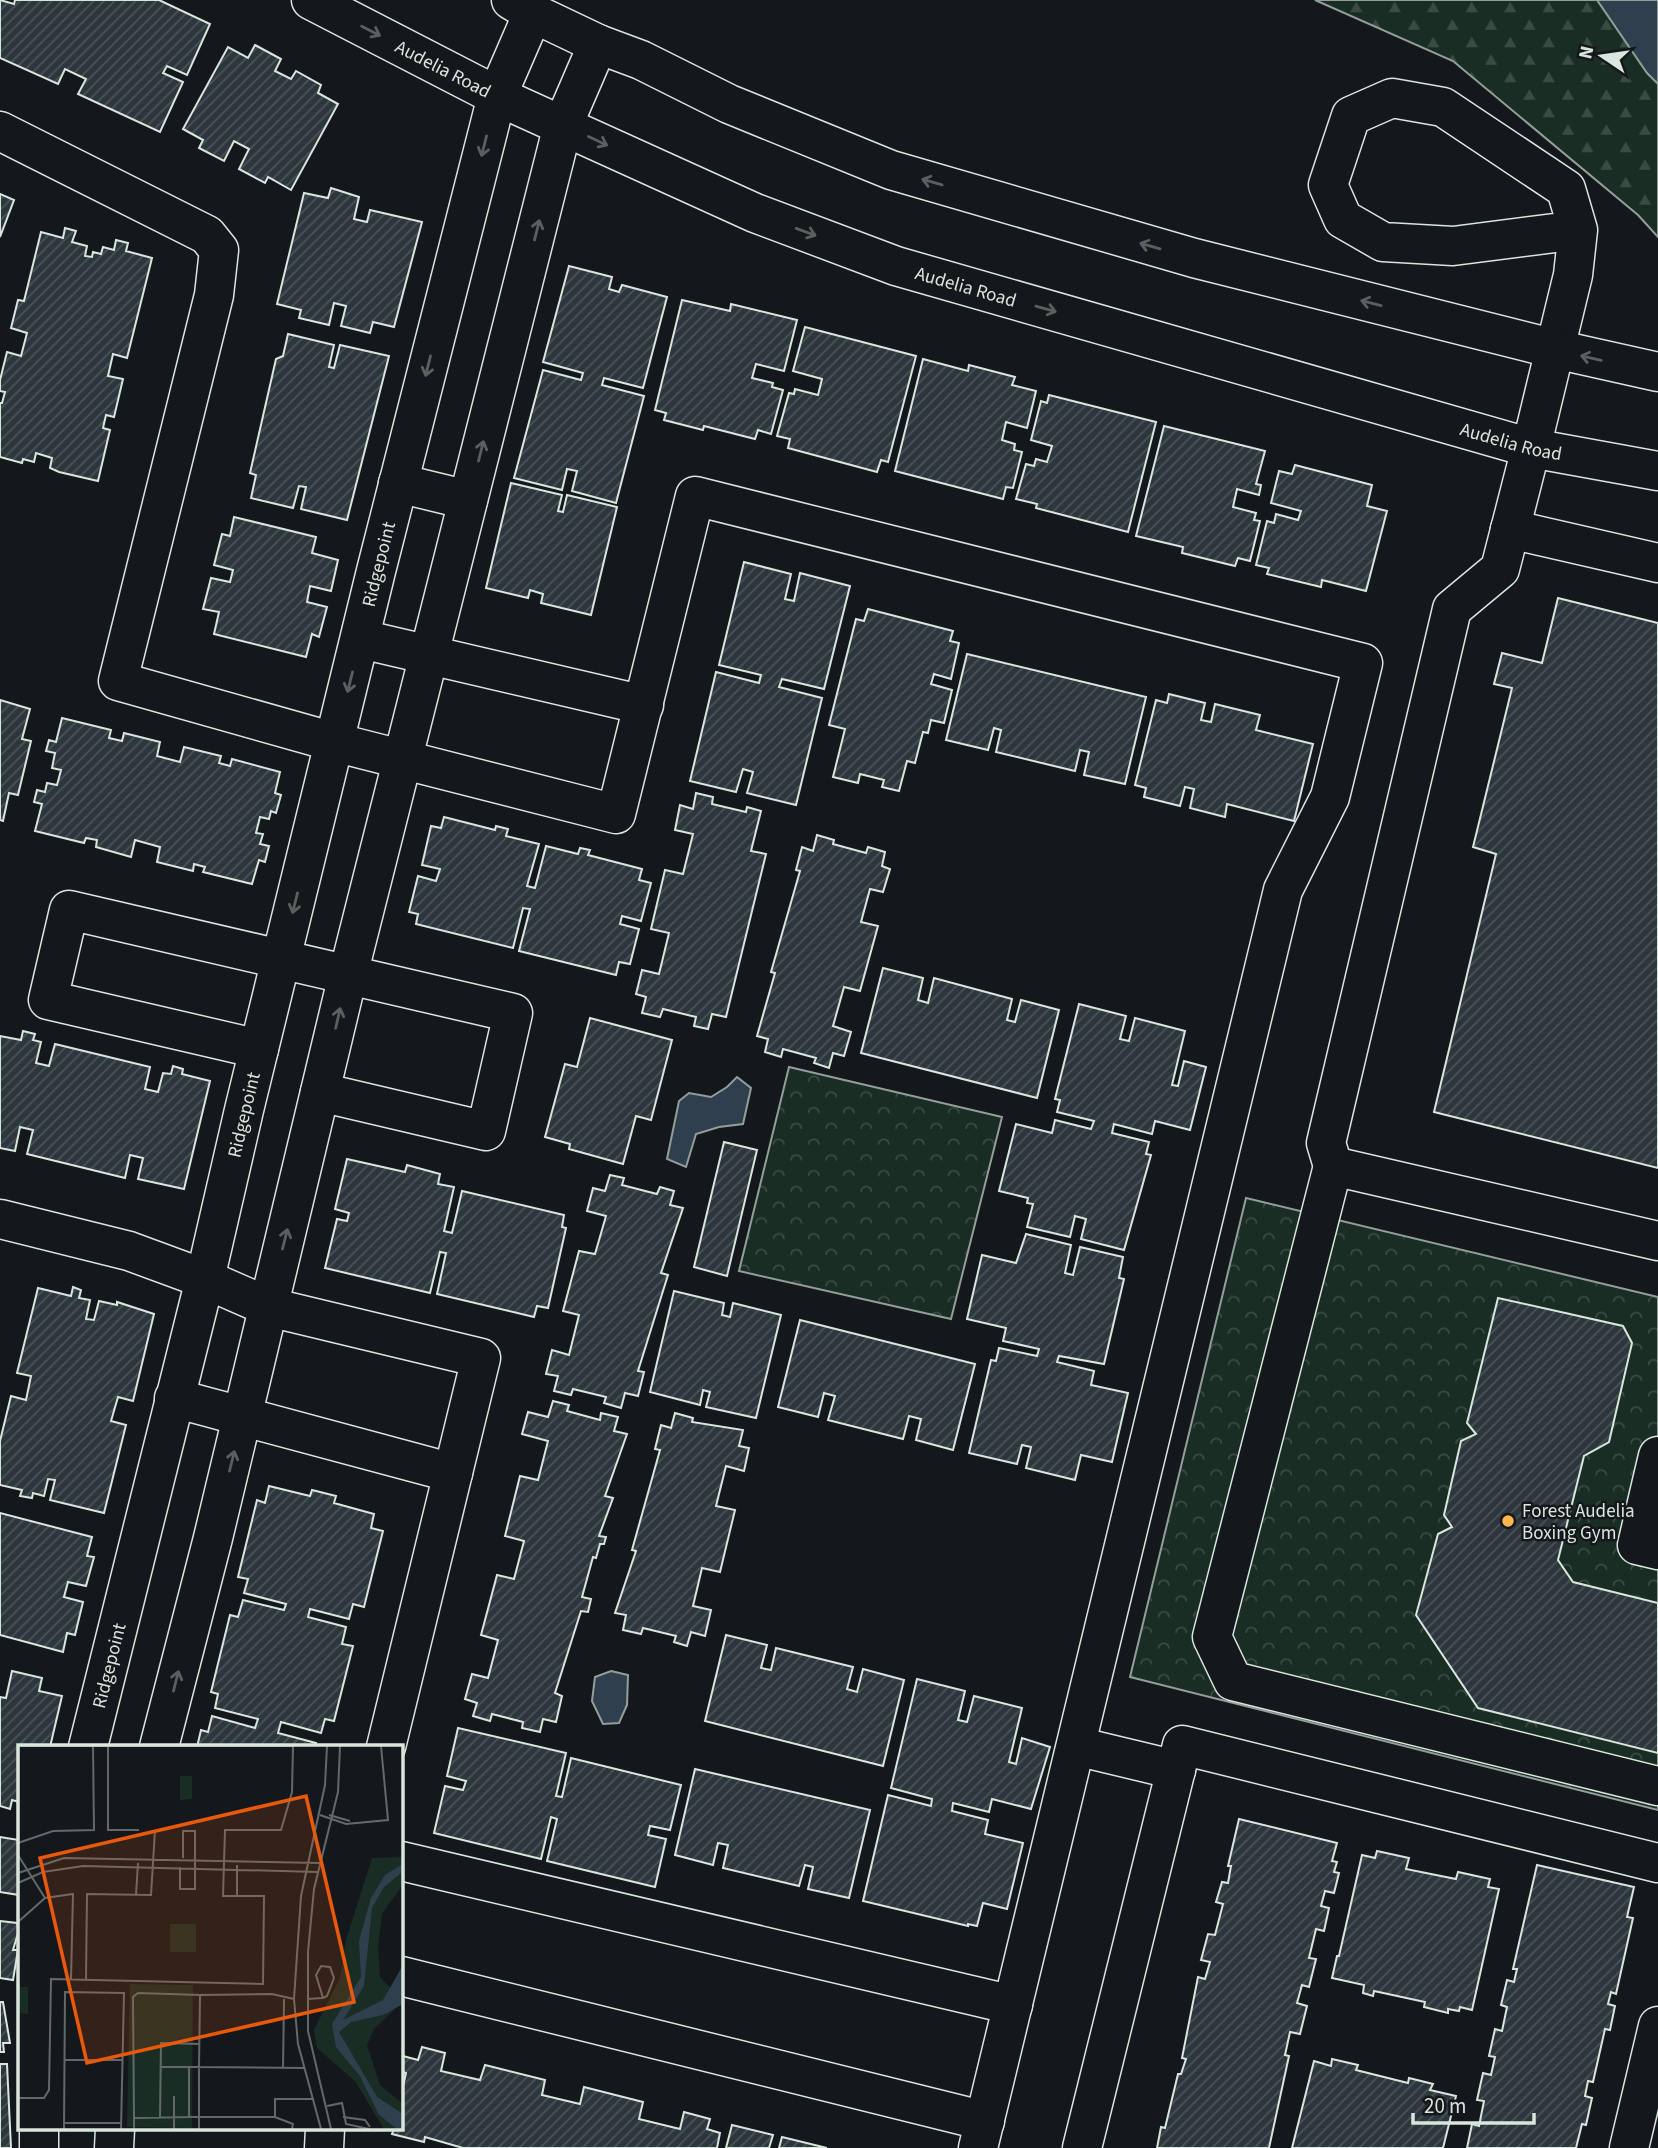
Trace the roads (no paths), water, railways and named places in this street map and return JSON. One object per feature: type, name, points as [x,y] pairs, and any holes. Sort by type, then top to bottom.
[{"type":"street","name":"Audelia Road","points":[[311,0],[496,96],[755,213],[896,266],[1531,448],[1658,471]]},
{"type":"street","name":"Ridgepoint","points":[[88,1745],[205,1279],[398,483],[496,96],[522,7]]},
{"type":"street","points":[[522,7],[598,44],[641,60],[729,104],[891,170],[1194,258],[1555,349],[1658,372]]},
{"type":"street","points":[[160,1745],[243,1415],[348,975],[564,125],[598,44]]},
{"type":"street","points":[[1578,230],[1453,246],[1383,242],[1343,219],[1328,185],[1351,116],[1392,98],[1443,107],[1566,189],[1578,230],[1573,275],[1500,569],[1452,610],[1326,1143],[1333,1166],[1212,1637],[1233,1681],[1658,1786]]},
{"type":"street","points":[[0,131],[207,235],[219,250],[214,295],[118,681],[334,742],[616,814],[695,496],[1363,663],[1330,797],[1283,890],[982,2134],[402,1976]]},
{"type":"street","points":[[398,483],[468,500]]},
{"type":"street","points":[[1510,529],[1658,563]]},
{"type":"street","points":[[361,639],[644,705]]},
{"type":"street","points":[[259,1049],[48,1000],[69,910],[513,1013],[486,1131],[320,1092]]},
{"type":"street","points":[[1333,1166],[1658,1241]]},
{"type":"street","points":[[0,1219],[129,1251],[205,1279],[269,1307],[481,1358],[386,1745]]},
{"type":"street","points":[[174,1398],[453,1472]]},
{"type":"street","points":[[1658,1456],[1637,1545],[1658,1550]]},
{"type":"street","points":[[1082,2148],[1182,1745],[1658,1863]]},
{"type":"street","points":[[1076,1746],[1176,1770]]},
{"type":"street","points":[[402,1861],[1013,2005]]},
{"type":"street","points":[[1629,2148],[1658,2026]]},
{"type":"street","points":[[39,2130],[39,2148]]},
{"type":"street","points":[[114,2148],[115,2130]]},
{"type":"street","points":[[324,2148],[325,2130]]},
{"type":"water","points":[[1597,0],[1658,0],[1658,84],[1647,73]]},
{"type":"water","points":[[737,1077],[751,1088],[743,1124],[696,1134],[686,1167],[667,1159],[679,1101],[689,1093],[711,1097]]},
{"type":"water","points":[[611,1671],[628,1675],[627,1705],[619,1723],[603,1724],[592,1701],[595,1677]]},
{"type":"place","name":"Forest Audelia Boxing Gym","points":[[1508,1521]]}]
